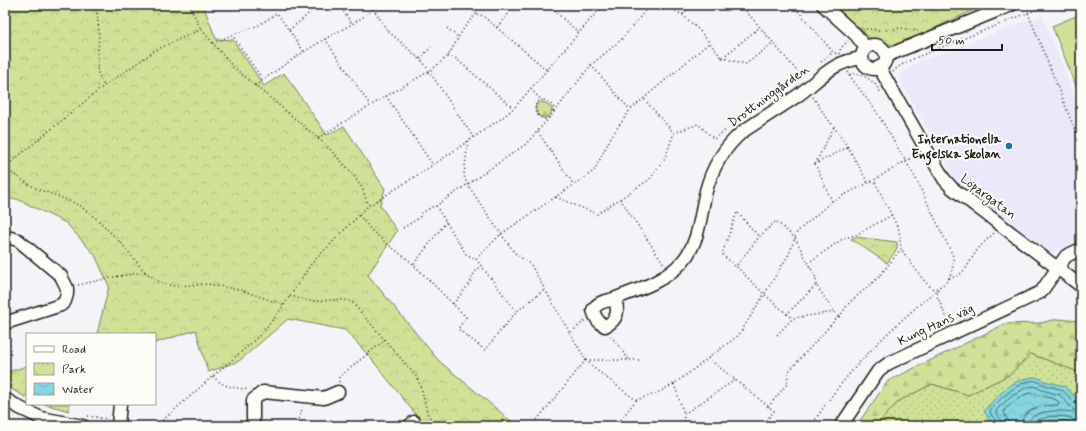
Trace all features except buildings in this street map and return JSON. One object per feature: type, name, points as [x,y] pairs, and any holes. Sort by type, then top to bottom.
[{"type":"street","points":[[822,5],[856,35],[864,53],[864,64],[874,69],[879,68],[884,63],[886,56],[883,49],[877,45],[872,45],[864,53]]},
{"type":"street","points":[[886,56],[1011,5]]},
{"type":"street","name":"Drottninggården","points":[[601,323],[594,315],[593,310],[596,305],[651,284],[670,273],[683,260],[693,245],[697,235],[707,189],[719,160],[735,138],[798,95],[834,67],[864,53]]},
{"type":"street","name":"Löpargatan","points":[[879,68],[918,136],[948,184],[1081,286]]},
{"type":"street","points":[[5,238],[18,240],[61,276],[68,288],[65,301],[61,305],[5,322]]},
{"type":"street","name":"Kung Hans väg","points":[[841,426],[878,371],[889,363],[1041,292],[1066,256],[1081,249]]},
{"type":"street","points":[[601,323],[610,324],[615,319],[617,304],[614,299]]},
{"type":"street","points":[[253,426],[253,400],[263,392],[324,398],[338,392]]},
{"type":"street","points":[[5,399],[42,418],[84,421]]},
{"type":"street","points":[[118,423],[120,405]]},
{"type":"path","points":[[5,10],[17,5]]},
{"type":"path","points":[[96,5],[99,32],[97,71],[104,86]]},
{"type":"path","points":[[189,5],[201,29],[233,67],[318,138],[352,173],[363,190],[368,206]]},
{"type":"path","points":[[258,5],[259,7],[264,5]]},
{"type":"path","points":[[272,5],[304,52]]},
{"type":"path","points":[[309,5],[312,10]]},
{"type":"path","points":[[289,30],[320,5]]},
{"type":"path","points":[[338,5],[352,24]]},
{"type":"path","points":[[342,10],[349,5]]},
{"type":"path","points":[[371,5],[387,30],[420,59],[430,71],[473,137]]},
{"type":"path","points":[[255,86],[304,52],[352,24],[377,5]]},
{"type":"path","points":[[469,5],[476,14],[483,16],[497,27],[547,70]]},
{"type":"path","points":[[497,27],[516,5]]},
{"type":"path","points":[[548,5],[579,33]]},
{"type":"path","points":[[161,425],[163,420],[264,331],[284,305],[311,264],[368,206],[383,198],[433,165],[502,118],[514,108],[603,5]]},
{"type":"path","points":[[403,228],[420,218],[422,213],[436,206],[526,144],[551,116],[591,65],[621,40],[650,5]]},
{"type":"path","points":[[665,5],[683,15],[699,30],[722,58],[746,64],[773,43]]},
{"type":"path","points":[[683,15],[691,5]]},
{"type":"path","points":[[741,5],[808,87],[824,114],[848,147],[868,183]]},
{"type":"path","points":[[213,43],[259,25],[277,13]]},
{"type":"path","points":[[1028,13],[1081,144]]},
{"type":"path","points":[[318,138],[430,71],[448,56],[464,28],[476,14]]},
{"type":"path","points":[[722,58],[760,27]]},
{"type":"path","points":[[447,28],[458,37]]},
{"type":"path","points":[[839,55],[838,53],[841,48],[865,29],[884,30],[901,28],[920,31]]},
{"type":"path","points":[[201,29],[156,50],[104,86],[5,165],[13,174],[38,189],[79,205],[98,220],[121,243],[144,272],[161,284],[175,286],[207,284],[241,290],[284,305]]},
{"type":"path","points":[[232,35],[263,80]]},
{"type":"path","points":[[325,39],[370,106]]},
{"type":"path","points":[[476,258],[501,234],[594,171],[611,137],[630,110],[710,43]]},
{"type":"path","points":[[420,59],[431,47]]},
{"type":"path","points":[[448,56],[454,57],[514,108]]},
{"type":"path","points":[[591,65],[630,110]]},
{"type":"path","points":[[811,426],[833,394],[856,366],[896,325],[944,284],[949,278],[953,269],[953,256],[915,177],[876,111],[849,75]]},
{"type":"path","points":[[531,89],[541,100],[546,101],[553,106],[554,110],[551,116],[545,119],[542,119],[537,115],[534,107],[536,103],[541,100]]},
{"type":"path","points":[[386,96],[433,165]]},
{"type":"path","points":[[644,99],[674,133]]},
{"type":"path","points":[[556,197],[598,214],[650,179],[665,158],[674,133],[698,124],[714,139],[727,129]]},
{"type":"path","points":[[815,164],[834,127]]},
{"type":"path","points":[[537,132],[574,185]]},
{"type":"path","points":[[468,141],[464,175],[467,184],[516,254],[531,265],[586,360],[595,369],[636,400]]},
{"type":"path","points":[[815,164],[848,147]]},
{"type":"path","points":[[616,426],[636,400],[655,394],[674,384],[739,335],[789,254],[797,232],[832,201],[874,180],[919,153]]},
{"type":"path","points":[[815,164],[832,201]]},
{"type":"path","points":[[874,180],[899,230],[902,249],[925,282],[933,289],[939,287]]},
{"type":"path","points":[[620,199],[670,273]]},
{"type":"path","points":[[436,206],[466,254],[476,258],[516,312]]},
{"type":"path","points":[[759,237],[737,212],[722,254],[764,294],[793,318]]},
{"type":"path","points":[[359,215],[371,230],[414,264],[466,317],[458,329],[485,350],[516,312],[545,289]]},
{"type":"path","points":[[808,263],[844,238],[856,235],[892,215]]},
{"type":"path","points":[[736,266],[759,237],[776,221],[795,238],[816,278],[816,285],[838,317]]},
{"type":"path","points":[[414,264],[446,222]]},
{"type":"path","points":[[949,278],[956,277],[963,271],[977,250],[994,233]]},
{"type":"path","points":[[768,407],[787,384],[788,372],[850,302],[878,278],[902,249]]},
{"type":"path","points":[[453,304],[470,283],[473,275],[481,265]]},
{"type":"path","points":[[68,288],[83,283],[144,272]]},
{"type":"path","points":[[788,314],[816,285]]},
{"type":"path","points":[[939,287],[938,296],[951,327]]},
{"type":"path","points":[[290,296],[312,301],[345,299],[352,302],[416,376],[421,387],[427,412],[434,426]]},
{"type":"path","points":[[777,335],[793,318],[835,312]]},
{"type":"path","points":[[570,333],[588,319],[601,323],[629,360]]},
{"type":"path","points":[[338,392],[340,377],[385,340]]},
{"type":"path","points":[[708,358],[774,412],[762,426]]},
{"type":"path","points":[[586,360],[642,360]]},
{"type":"path","points":[[532,426],[586,360]]},
{"type":"path","points":[[213,376],[217,382],[223,385],[263,392]]},
{"type":"path","points":[[684,414],[735,380]]},
{"type":"path","points":[[674,384],[684,414],[683,426]]},
{"type":"path","points":[[296,426],[301,414],[301,396]]},
{"type":"path","points":[[5,419],[14,426]]},
{"type":"path","points":[[84,421],[167,426]]},
{"type":"shaded area","name":"Internationella Engelska skolan","points":[[1042,15],[1081,112],[1081,240],[1051,253],[955,179],[898,76],[913,64]]},
{"type":"green space","points":[[5,5],[203,5],[216,39],[233,40],[264,86],[284,73],[327,135],[344,126],[385,189],[380,205],[397,231],[368,275],[439,361],[517,426],[425,426],[369,356],[345,330],[288,319],[239,361],[208,372],[196,330],[156,343],[156,333],[97,333],[109,286],[95,255],[66,223],[17,199],[5,199]]},
{"type":"green space","points":[[834,5],[984,5],[914,38],[894,45],[872,39],[864,33],[862,28],[859,29]]},
{"type":"green space","points":[[1081,14],[1081,98],[1052,26]]},
{"type":"green space","points":[[540,102],[546,103],[552,108],[551,113],[546,118],[542,118],[537,114],[536,105]]},
{"type":"green space","points":[[855,237],[897,242],[897,249],[887,263],[851,239]]},
{"type":"green space","points":[[1058,319],[1081,321],[1081,373],[1031,354],[1009,375],[968,395],[932,384],[899,401],[876,426],[856,426],[888,381],[1005,324],[1040,323]]},
{"type":"green space","points":[[1031,354],[1081,373],[1081,426],[876,426],[899,401],[932,384],[968,395],[1009,375]]},
{"type":"green space","points":[[26,366],[26,397],[11,389],[5,383],[5,373]]},
{"type":"green space","points":[[48,405],[70,405],[69,411]]},
{"type":"water","points":[[1036,377],[1064,386],[1079,400],[1081,409],[1081,426],[1077,426],[1068,421],[1052,420],[1031,426],[996,426],[991,422],[984,411],[997,397],[1013,384],[1028,378]]},
{"type":"place","name":"Internationella Engelska skolan","points":[[1009,146]]}]
